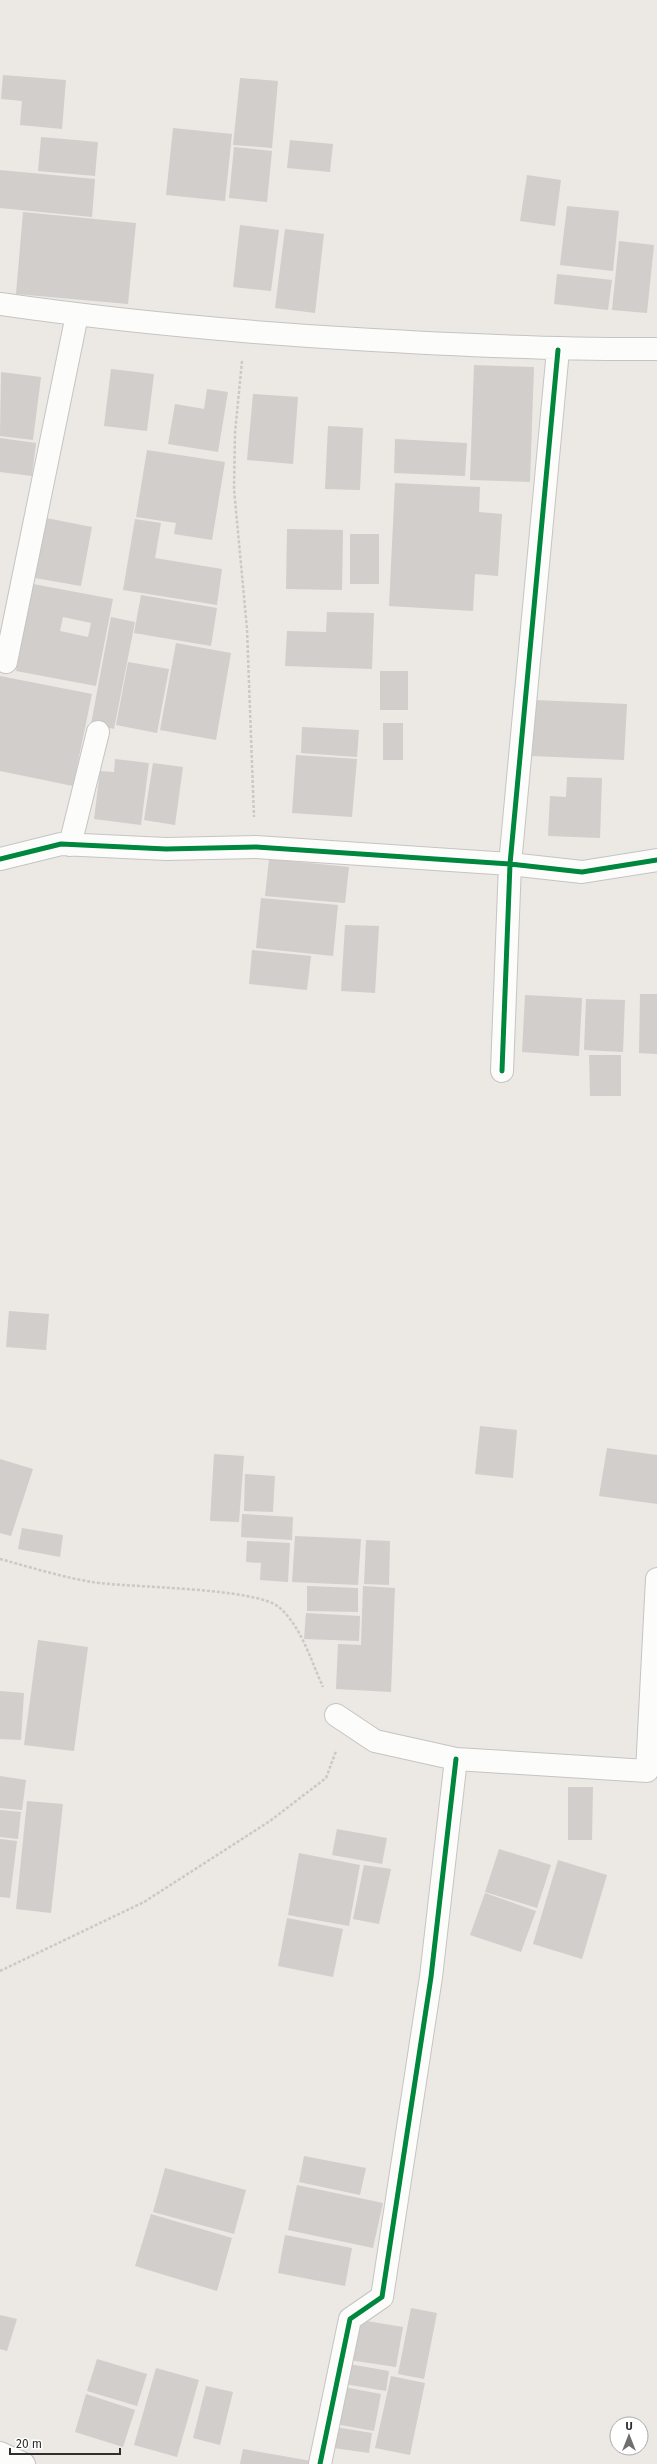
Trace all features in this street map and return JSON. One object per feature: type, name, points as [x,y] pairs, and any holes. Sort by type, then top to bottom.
[{"type":"street","points":[[0,304],[77,315],[245,332],[558,350],[657,349]]},
{"type":"street","points":[[6,662],[77,315]]},
{"type":"street","points":[[502,1071],[510,864],[558,350]]},
{"type":"street","points":[[70,845],[98,732]]},
{"type":"street","points":[[0,859],[61,844],[166,849],[256,847],[510,864],[582,872],[657,860]]},
{"type":"street","points":[[336,1716],[375,1741],[456,1759],[647,1772],[657,1579]]},
{"type":"street","points":[[320,2464],[350,2319],[382,2297],[431,1977],[456,1759]]},
{"type":"street","points":[[0,2453],[24,2464]]},
{"type":"path","points":[[245,332],[235,433],[234,489],[247,629],[256,847]]},
{"type":"path","points":[[0,1559],[91,1582],[227,1593],[259,1598],[279,1606],[295,1625],[336,1716],[338,1736],[335,1756],[326,1778],[270,1821],[144,1902],[0,1971]]},
{"type":"building","points":[[3,75],[66,80],[62,129],[20,125],[22,101],[1,99]]},
{"type":"building","points":[[240,78],[278,81],[272,148],[233,145]]},
{"type":"building","points":[[173,128],[232,134],[225,201],[166,195]]},
{"type":"building","points":[[41,137],[98,142],[95,176],[38,171]]},
{"type":"building","points":[[290,140],[333,144],[330,172],[287,168]]},
{"type":"building","points":[[234,147],[272,151],[267,202],[229,198]]},
{"type":"building","points":[[0,170],[95,179],[92,217],[0,208]]},
{"type":"building","points":[[527,175],[561,180],[555,226],[520,221]]},
{"type":"building","points":[[567,206],[619,211],[613,271],[560,265]]},
{"type":"building","points":[[23,212],[136,223],[128,304],[16,294]]},
{"type":"building","points":[[240,225],[279,230],[271,291],[233,287]]},
{"type":"building","points":[[285,229],[324,234],[315,313],[275,308]]},
{"type":"building","points":[[619,241],[654,245],[647,313],[612,310]]},
{"type":"building","points":[[557,274],[612,280],[608,310],[554,304]]},
{"type":"building","points":[[474,365],[534,367],[530,482],[470,480]]},
{"type":"building","points":[[111,369],[154,374],[147,431],[104,426]]},
{"type":"building","points":[[1,372],[41,377],[33,440],[0,436]]},
{"type":"building","points":[[207,389],[228,392],[218,452],[168,444],[175,404],[204,409]]},
{"type":"building","points":[[253,394],[298,397],[293,464],[247,460]]},
{"type":"building","points":[[328,426],[363,428],[360,490],[325,489]]},
{"type":"building","points":[[0,438],[36,443],[32,476],[0,472]]},
{"type":"building","points":[[395,439],[467,443],[465,476],[394,473]]},
{"type":"building","points":[[147,450],[225,462],[212,540],[174,534],[176,523],[136,517]]},
{"type":"building","points":[[395,483],[480,487],[479,512],[502,514],[498,576],[475,574],[473,611],[389,606]]},
{"type":"building","points":[[46,518],[92,527],[81,586],[35,578]]},
{"type":"building","points":[[135,519],[161,523],[155,558],[222,569],[217,605],[123,590]]},
{"type":"building","points":[[287,529],[343,530],[342,590],[286,589]]},
{"type":"building","points":[[350,534],[379,534],[379,584],[350,584]]},
{"type":"building","points":[[33,584],[113,599],[96,686],[16,671]],"holes":[[[63,617],[91,623],[88,637],[60,631]]]},
{"type":"building","points":[[141,595],[217,608],[211,646],[134,633]]},
{"type":"building","points":[[327,612],[374,613],[372,669],[285,666],[287,631],[326,632]]},
{"type":"building","points":[[111,617],[135,622],[114,729],[91,724]]},
{"type":"building","points":[[176,643],[231,653],[216,740],[160,730]]},
{"type":"building","points":[[128,662],[169,669],[157,733],[116,725]]},
{"type":"building","points":[[380,671],[408,671],[408,710],[380,710]]},
{"type":"building","points":[[0,676],[92,694],[73,786],[0,771]]},
{"type":"building","points":[[535,700],[627,704],[624,760],[532,756]]},
{"type":"building","points":[[383,723],[403,723],[403,760],[383,760]]},
{"type":"building","points":[[302,727],[359,730],[357,757],[301,753]]},
{"type":"building","points":[[296,755],[357,759],[352,817],[292,813]]},
{"type":"building","points":[[115,759],[149,763],[141,825],[94,819],[100,771],[114,772]]},
{"type":"building","points":[[153,763],[183,767],[175,825],[144,820]]},
{"type":"building","points":[[567,777],[602,778],[600,838],[548,836],[550,796],[566,797]]},
{"type":"building","points":[[269,859],[349,867],[345,903],[265,896]]},
{"type":"building","points":[[261,898],[338,905],[333,956],[256,948]]},
{"type":"building","points":[[345,925],[379,926],[375,993],[341,991]]},
{"type":"building","points":[[252,950],[311,956],[307,990],[249,984]]},
{"type":"building","points":[[640,994],[657,994],[657,1054],[639,1053]]},
{"type":"building","points":[[525,995],[582,998],[579,1056],[522,1052]]},
{"type":"building","points":[[586,999],[625,1000],[623,1052],[584,1050]]},
{"type":"building","points":[[589,1055],[621,1055],[621,1096],[590,1096]]},
{"type":"building","points":[[9,1311],[49,1314],[46,1350],[6,1347]]},
{"type":"building","points":[[480,1426],[517,1430],[513,1478],[475,1474]]},
{"type":"building","points":[[607,1448],[657,1455],[657,1504],[599,1496]]},
{"type":"building","points":[[214,1454],[244,1456],[239,1522],[210,1521]]},
{"type":"building","points":[[0,1459],[33,1469],[11,1536],[0,1533]]},
{"type":"building","points":[[245,1474],[275,1476],[273,1512],[244,1511]]},
{"type":"building","points":[[242,1514],[293,1517],[292,1540],[241,1537]]},
{"type":"building","points":[[22,1528],[63,1535],[60,1557],[18,1549]]},
{"type":"building","points":[[295,1536],[361,1539],[358,1585],[292,1582]]},
{"type":"building","points":[[366,1540],[390,1541],[389,1585],[364,1584]]},
{"type":"building","points":[[247,1541],[290,1543],[288,1582],[260,1580],[261,1563],[246,1562]]},
{"type":"building","points":[[307,1586],[358,1588],[358,1612],[307,1611]]},
{"type":"building","points":[[363,1586],[395,1588],[391,1692],[336,1689],[338,1644],[361,1645]]},
{"type":"building","points":[[306,1613],[360,1616],[359,1641],[304,1639]]},
{"type":"building","points":[[38,1640],[88,1647],[74,1751],[24,1745]]},
{"type":"building","points":[[0,1691],[24,1693],[21,1740],[0,1739]]},
{"type":"building","points":[[0,1776],[26,1780],[22,1810],[0,1808]]},
{"type":"building","points":[[568,1787],[593,1787],[592,1840],[568,1840]]},
{"type":"building","points":[[27,1801],[63,1804],[51,1913],[16,1909]]},
{"type":"building","points":[[0,1810],[21,1812],[18,1839],[0,1837]]},
{"type":"building","points":[[337,1829],[387,1838],[382,1864],[332,1855]]},
{"type":"building","points":[[0,1839],[17,1841],[10,1898],[0,1897]]},
{"type":"building","points":[[499,1849],[551,1865],[537,1908],[485,1892]]},
{"type":"building","points":[[299,1853],[360,1865],[349,1926],[288,1915]]},
{"type":"building","points":[[558,1860],[607,1875],[582,1959],[533,1944]]},
{"type":"building","points":[[364,1865],[391,1869],[379,1924],[353,1919]]},
{"type":"building","points":[[485,1893],[536,1911],[521,1952],[470,1935]]},
{"type":"building","points":[[287,1918],[343,1929],[333,1977],[278,1966]]},
{"type":"building","points":[[304,2156],[366,2168],[360,2195],[299,2182]]},
{"type":"building","points":[[165,2168],[246,2190],[234,2234],[153,2212]]},
{"type":"building","points":[[297,2185],[383,2203],[373,2248],[288,2230]]},
{"type":"building","points":[[151,2214],[232,2238],[217,2291],[135,2266]]},
{"type":"building","points":[[285,2235],[352,2248],[345,2286],[278,2273]]},
{"type":"building","points":[[411,2308],[437,2313],[424,2379],[398,2374]]},
{"type":"building","points":[[0,2315],[17,2319],[7,2351],[0,2349]]},
{"type":"building","points":[[355,2319],[403,2327],[396,2367],[349,2360]]},
{"type":"building","points":[[97,2359],[147,2374],[137,2406],[87,2391]]},
{"type":"building","points":[[349,2364],[389,2371],[386,2391],[345,2384]]},
{"type":"building","points":[[156,2368],[199,2380],[177,2457],[134,2445]]},
{"type":"building","points":[[391,2376],[425,2383],[410,2455],[375,2448]]},
{"type":"building","points":[[206,2386],[233,2392],[220,2445],[193,2438]]},
{"type":"building","points":[[338,2386],[381,2394],[374,2431],[330,2423]]},
{"type":"building","points":[[86,2394],[135,2410],[123,2447],[75,2432]]},
{"type":"building","points":[[329,2426],[372,2433],[369,2453],[326,2447]]},
{"type":"building","points":[[243,2449],[317,2462],[317,2464],[240,2464]]},
{"type":"cycle path","points":[[502,1071],[510,864],[558,350]]},
{"type":"cycle path","points":[[0,859],[61,844],[166,849],[256,847],[510,864],[582,872],[657,860]]},
{"type":"cycle path","points":[[320,2464],[350,2319],[382,2297],[431,1977],[456,1759]]}]
